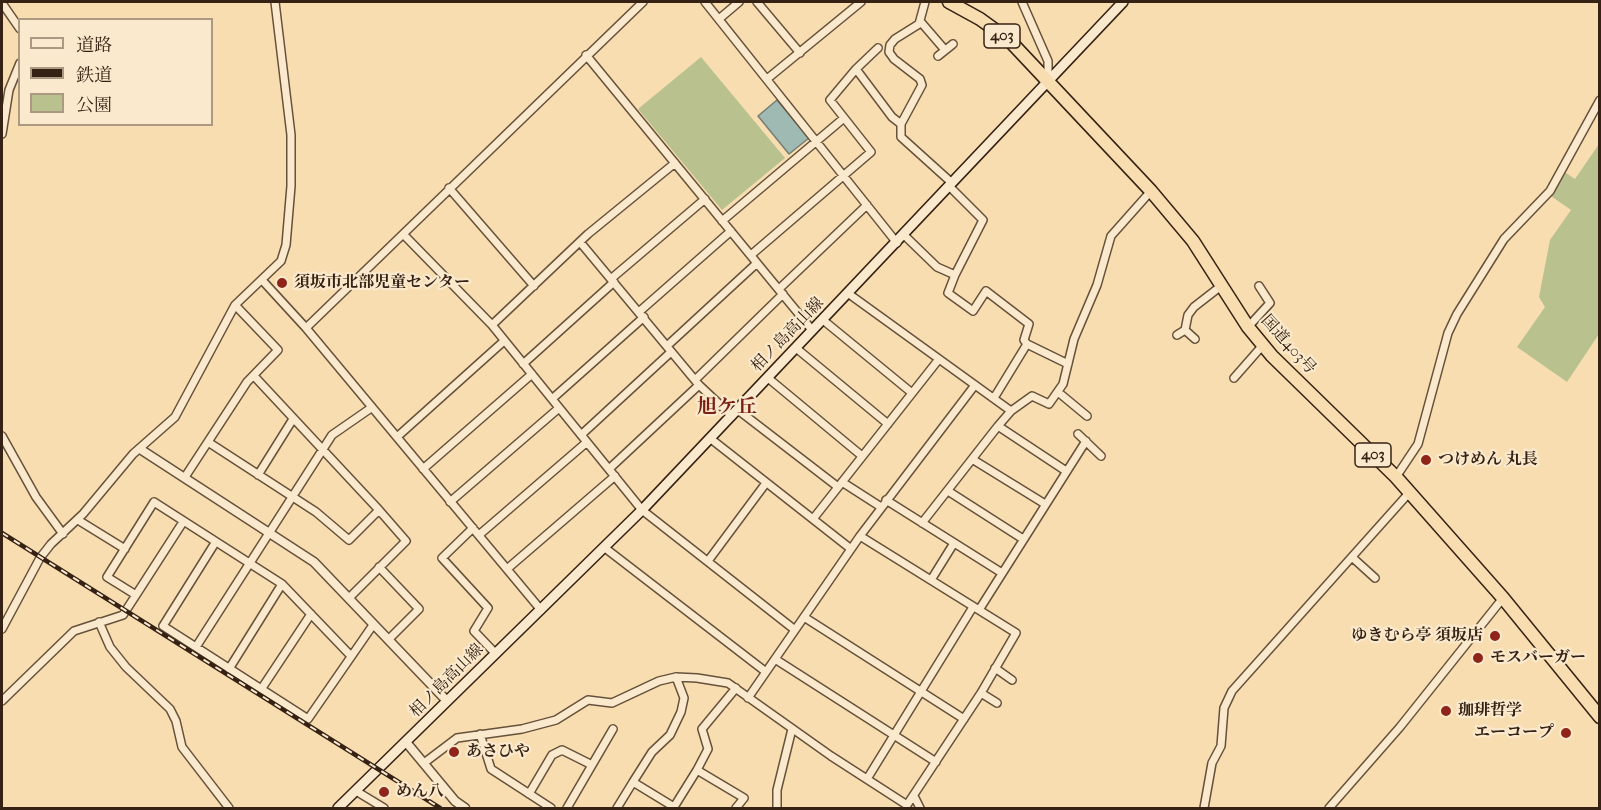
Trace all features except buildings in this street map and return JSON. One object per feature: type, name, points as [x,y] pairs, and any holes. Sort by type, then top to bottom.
[{"type":"highway","name":"国道403号","points":[[949,2],[980,19],[1009,40],[1151,191],[1193,241],[1248,327],[1263,345],[1396,477],[1503,598],[1599,717]]},
{"type":"main road","name":"相ノ島高山線","points":[[338,808],[605,548],[849,294],[1123,2]]},
{"type":"street","points":[[2,629],[33,568],[51,544],[78,520],[140,448],[175,417],[235,305],[281,261],[286,244],[291,186],[291,135],[275,2]]},
{"type":"street","points":[[306,328],[643,2]]},
{"type":"street","points":[[705,2],[897,243]]},
{"type":"street","points":[[718,19],[739,2]]},
{"type":"street","points":[[757,2],[800,53]]},
{"type":"street","points":[[767,79],[861,2]]},
{"type":"street","points":[[925,2],[920,21],[890,45],[889,52],[894,59],[920,79],[922,85],[901,124],[901,137],[950,184],[983,220],[946,296],[973,310],[986,291],[1029,324],[1024,340],[1028,344],[1068,364]]},
{"type":"street","points":[[1022,2],[1048,61],[1048,80]]},
{"type":"street","points":[[1109,2],[1116,10]]},
{"type":"street","points":[[2,3],[18,26]]},
{"type":"street","points":[[920,21],[945,50]]},
{"type":"street","points":[[938,56],[953,44]]},
{"type":"street","points":[[751,255],[871,152],[830,100],[856,69],[878,48]]},
{"type":"street","points":[[586,56],[812,330]]},
{"type":"street","points":[[2,134],[9,90],[18,68]]},
{"type":"street","points":[[856,69],[892,117],[901,124]]},
{"type":"street","points":[[1396,477],[1418,444],[1448,333],[1457,314],[1504,239],[1550,191],[1599,100]]},
{"type":"street","points":[[723,221],[844,118]]},
{"type":"street","points":[[492,325],[580,242],[675,163]]},
{"type":"street","points":[[449,189],[534,286]]},
{"type":"street","points":[[922,523],[1011,411],[1032,396],[1049,404],[1058,392],[1067,374],[1081,318],[1097,285],[1111,236],[1151,191]]},
{"type":"street","points":[[523,364],[705,199]]},
{"type":"street","points":[[609,469],[697,382],[867,205]]},
{"type":"street","points":[[552,399],[731,231]]},
{"type":"street","points":[[404,235],[492,325],[642,510],[795,630]]},
{"type":"street","points":[[904,235],[937,267],[955,275]]},
{"type":"street","points":[[580,242],[697,382],[735,413],[840,485],[881,507]]},
{"type":"street","points":[[581,435],[757,263]]},
{"type":"street","points":[[262,280],[306,328],[541,610]]},
{"type":"street","points":[[1185,330],[1188,315],[1194,307],[1221,286]]},
{"type":"street","points":[[1248,327],[1270,303],[1259,286]]},
{"type":"street","points":[[849,294],[1011,411]]},
{"type":"street","points":[[184,477],[247,382],[278,350],[235,305]]},
{"type":"street","points":[[823,320],[912,393]]},
{"type":"street","points":[[1177,334],[1185,330]]},
{"type":"street","points":[[1185,330],[1195,339]]},
{"type":"street","points":[[397,437],[504,341]]},
{"type":"street","points":[[994,398],[1028,344]]},
{"type":"street","points":[[1234,378],[1263,345]]},
{"type":"street","points":[[796,348],[888,424]]},
{"type":"street","points":[[813,519],[939,359]]},
{"type":"street","points":[[423,469],[532,374]]},
{"type":"street","points":[[254,375],[406,541],[350,597]]},
{"type":"street","points":[[768,378],[862,456]]},
{"type":"street","points":[[748,698],[886,500],[975,385]]},
{"type":"street","points":[[1058,392],[1087,416]]},
{"type":"street","points":[[196,647],[332,435],[371,408]]},
{"type":"street","points":[[450,502],[559,408]]},
{"type":"street","points":[[258,475],[293,419]]},
{"type":"street","points":[[998,426],[1066,471]]},
{"type":"street","points":[[1078,434],[1101,456]]},
{"type":"street","points":[[2,436],[36,497],[63,534]]},
{"type":"street","points":[[711,439],[851,549]]},
{"type":"street","points":[[867,779],[921,692],[1002,573],[1086,441]]},
{"type":"street","points":[[208,442],[293,497],[349,540],[379,510]]},
{"type":"street","points":[[479,535],[587,442]]},
{"type":"street","points":[[140,448],[270,531],[314,562],[350,597],[373,625],[389,639],[447,702]]},
{"type":"street","points":[[972,459],[1045,504]]},
{"type":"street","points":[[507,569],[615,477]]},
{"type":"street","points":[[708,561],[766,483]]},
{"type":"street","points":[[948,491],[1023,540]]},
{"type":"street","points":[[1204,808],[1212,763],[1221,746],[1224,708],[1232,691],[1409,493]]},
{"type":"street","points":[[886,500],[1002,573]]},
{"type":"street","points":[[136,595],[107,577],[153,502],[282,584],[351,657]]},
{"type":"street","points":[[78,520],[125,549]]},
{"type":"street","points":[[2,701],[74,631],[123,615],[183,522]]},
{"type":"street","points":[[473,528],[442,558],[488,608],[474,631],[496,654]]},
{"type":"street","points":[[424,763],[456,738],[522,729],[556,720],[588,700],[612,703],[659,681],[676,677],[714,680],[736,688],[792,729],[908,805],[981,693],[1016,633],[860,536]]},
{"type":"street","points":[[215,543],[163,626],[308,719],[373,625]]},
{"type":"street","points":[[931,580],[954,543]]},
{"type":"street","points":[[605,548],[766,672]]},
{"type":"street","points":[[1353,558],[1375,578]]},
{"type":"street","points":[[379,567],[419,609],[389,639]]},
{"type":"street","points":[[230,669],[282,584]]},
{"type":"street","points":[[1329,808],[1400,727],[1503,598]]},
{"type":"street","points":[[262,688],[310,614]]},
{"type":"street","points":[[804,617],[964,719]]},
{"type":"street","points":[[99,622],[110,647],[170,709],[183,747],[229,808]]},
{"type":"street","points":[[775,659],[936,762]]},
{"type":"street","points":[[995,668],[1012,680]]},
{"type":"street","points":[[617,808],[652,752],[670,735],[681,712],[684,698],[676,677]]},
{"type":"street","points":[[633,782],[674,807],[708,749],[702,729],[736,688]]},
{"type":"street","points":[[981,693],[997,703]]},
{"type":"street","points":[[567,808],[613,729]]},
{"type":"street","points":[[777,808],[777,790],[792,729]]},
{"type":"street","points":[[480,734],[491,769],[551,808]]},
{"type":"street","points":[[406,742],[455,801],[465,808]]},
{"type":"street","points":[[529,794],[552,756],[562,750],[592,765]]},
{"type":"street","points":[[697,770],[744,798],[736,808]]},
{"type":"street","points":[[356,791],[384,808]]},
{"type":"street","points":[[914,796],[920,808]]},
{"type":"green space","points":[[701,57],[785,158],[722,210],[638,109]]},
{"type":"green space","points":[[1599,144],[1599,334],[1567,382],[1517,347],[1545,307],[1539,297],[1550,240],[1571,210],[1548,194],[1563,171],[1575,179]]},
{"type":"water","points":[[777,100],[809,138],[789,154],[758,116]]},
{"type":"railway","points":[[2,533],[440,808]]},
{"type":"place","name":"須坂市北部児童センター","points":[[282,283]]},
{"type":"place","name":"つけめん 丸長","points":[[1426,460]]},
{"type":"place","name":"ゆきむら亭 須坂店","points":[[1495,636]]},
{"type":"place","name":"モスバーガー","points":[[1478,658]]},
{"type":"place","name":"珈琲哲学","points":[[1446,711]]},
{"type":"place","name":"エーコープ","points":[[1566,733]]},
{"type":"place","name":"あさひや","points":[[454,752]]},
{"type":"place","name":"めん八","points":[[384,792]]},
{"type":"district","name":"旭ケ丘","points":[[727,408]]}]
